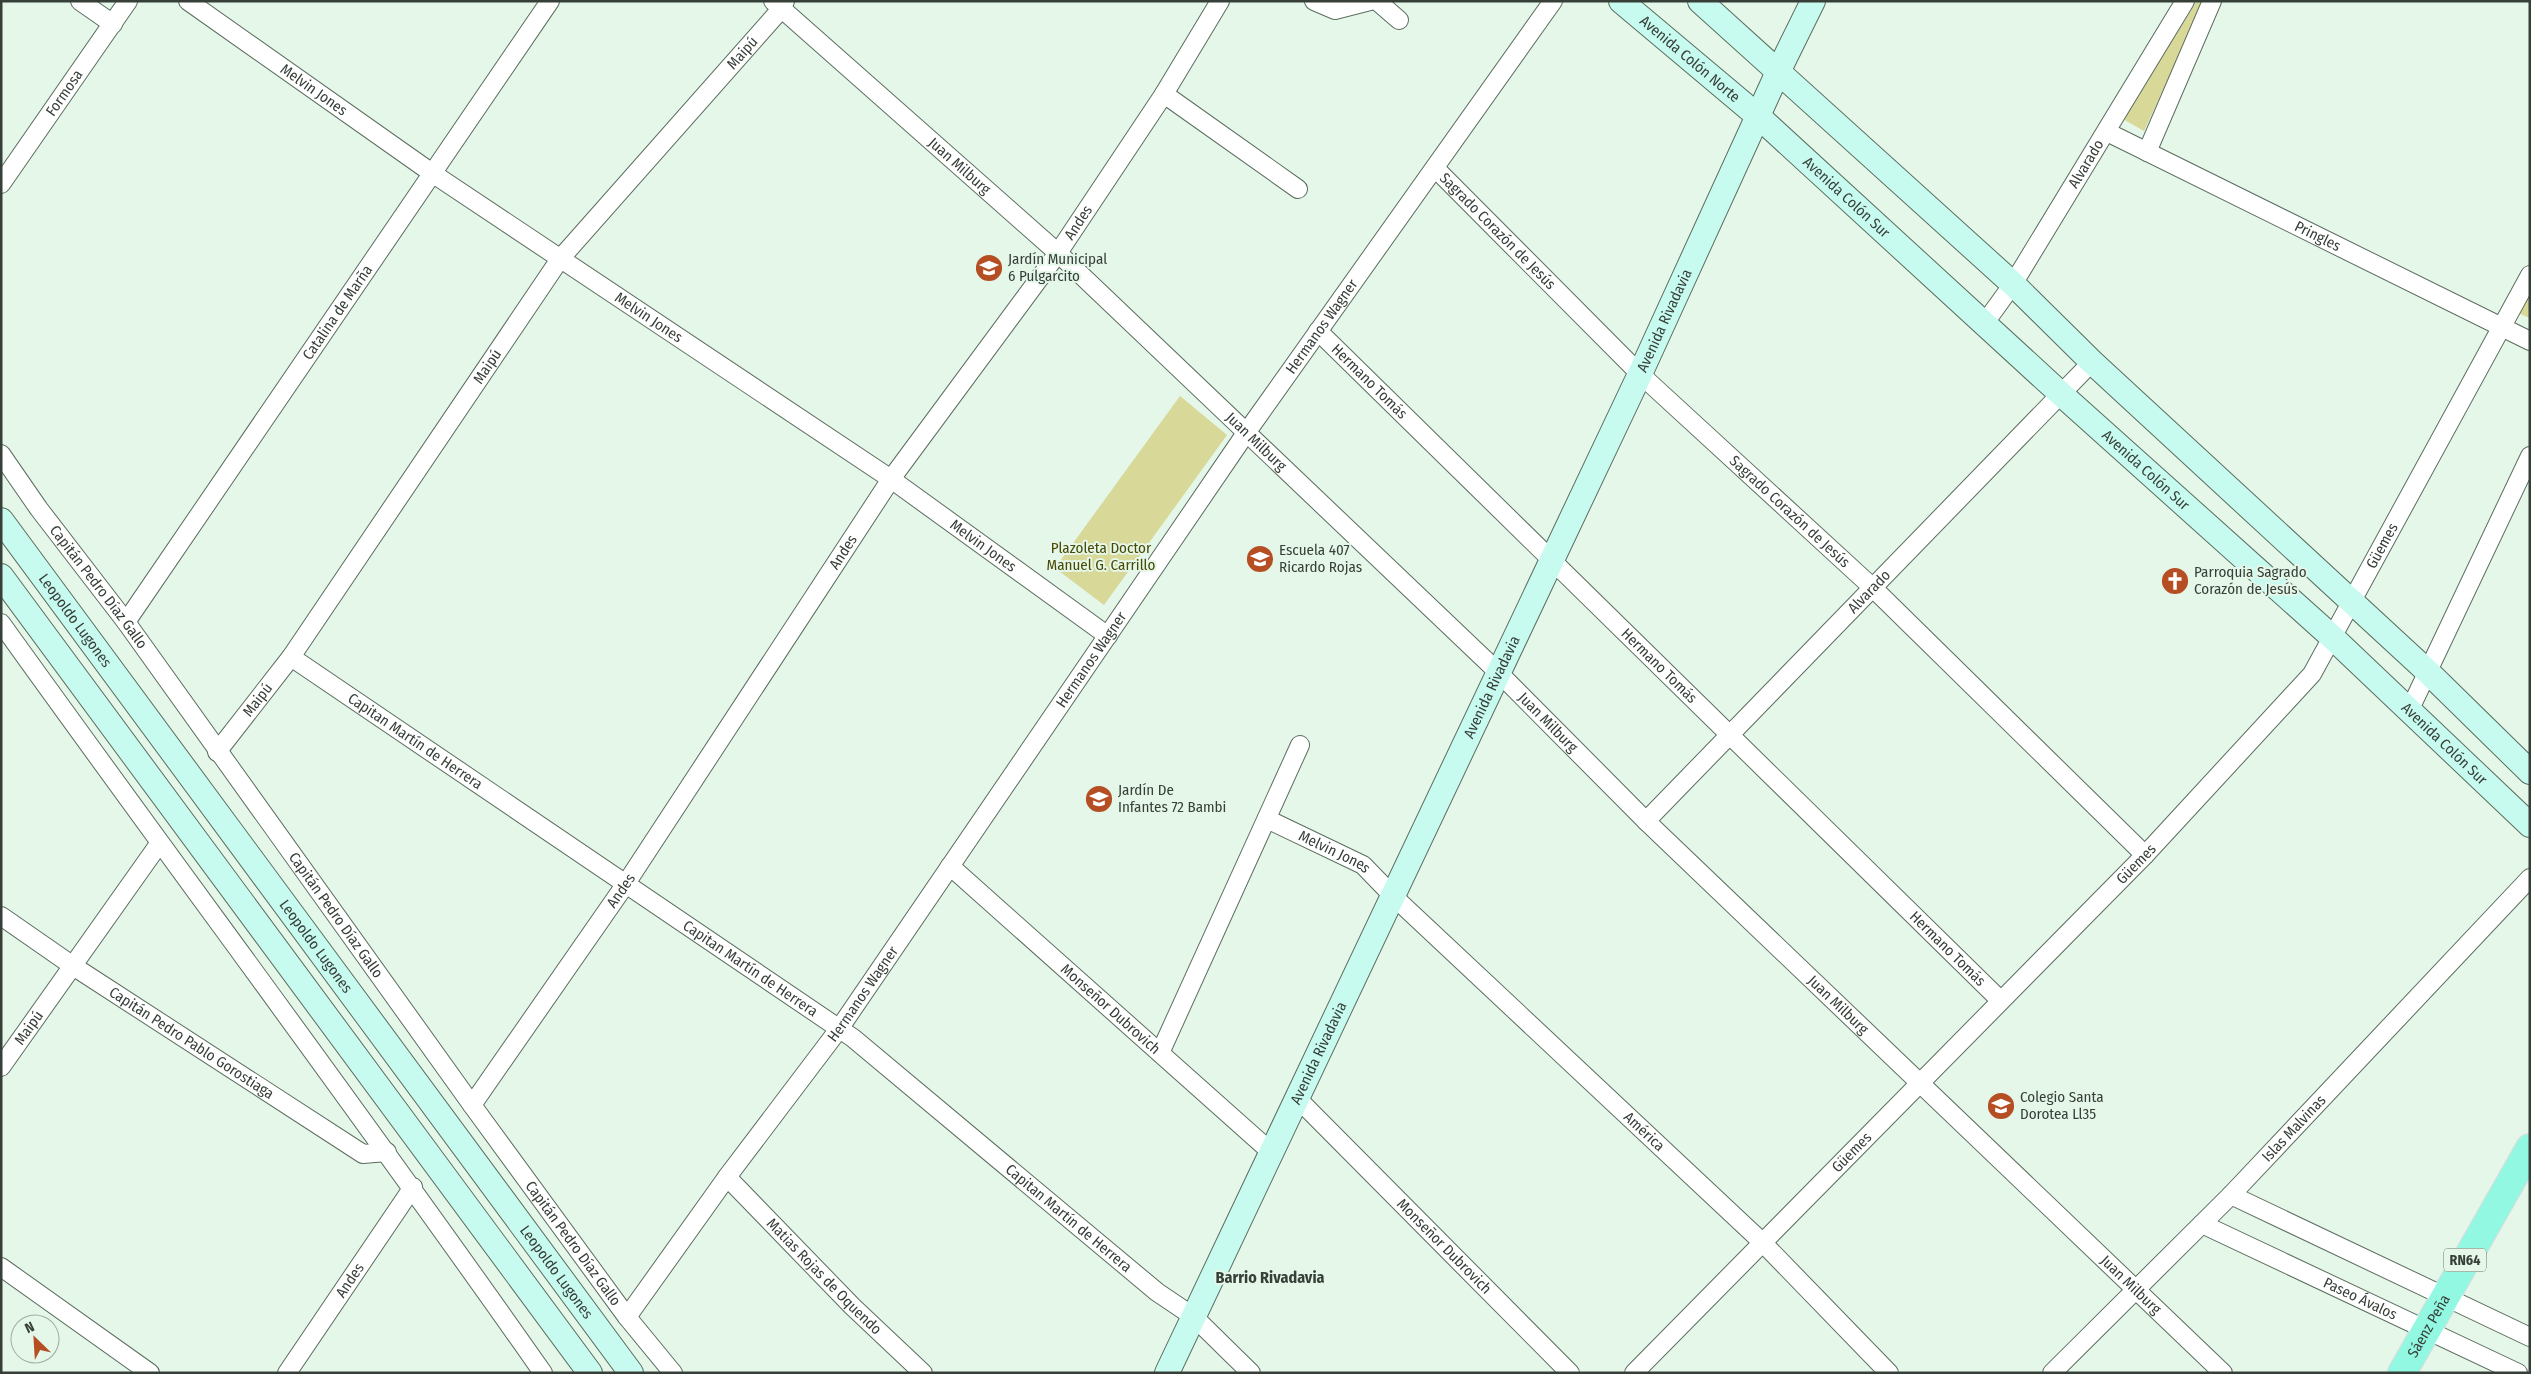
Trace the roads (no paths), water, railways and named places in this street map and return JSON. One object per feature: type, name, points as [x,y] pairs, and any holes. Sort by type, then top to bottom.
[{"type":"main road","name":"Avenida Colón Norte","points":[[1621,1],[1759,118]]},
{"type":"main road","points":[[1700,1],[2013,284],[2092,362],[2428,672],[2530,772]]},
{"type":"main road","name":"Avenida Rivadavia","points":[[1167,1373],[1640,374],[1759,118],[1778,72],[1813,1]]},
{"type":"main road","name":"Avenida Colón Sur","points":[[1759,118],[2061,394],[2332,637],[2530,825]]},
{"type":"main road","name":"Leopoldo Lugones","points":[[1,520],[631,1373]]},
{"type":"main road","points":[[1,576],[590,1373]]},
{"type":"main road","name":"Sáenz Peña","points":[[2402,1373],[2530,1148]]},
{"type":"street","points":[[80,1],[113,24]]},
{"type":"street","name":"Formosa","points":[[1,184],[128,1]]},
{"type":"street","name":"Melvin Jones","points":[[188,1],[432,173],[892,480],[1108,636]]},
{"type":"street","name":"Catalina de Marña","points":[[126,622],[550,1]]},
{"type":"street","name":"Andes","points":[[472,1105],[625,884],[892,480],[1058,253],[1164,94],[1220,1]]},
{"type":"street","points":[[1314,1],[1335,10],[1370,1]]},
{"type":"street","points":[[1377,1],[1399,20]]},
{"type":"street","name":"Hermanos Wagner","points":[[627,1316],[727,1177],[839,1029],[1246,433],[1553,1]]},
{"type":"street","name":"Alvarado","points":[[1984,324],[2013,284],[2185,1]]},
{"type":"street","points":[[2147,152],[2212,1]]},
{"type":"street","name":"Juan Milburg","points":[[780,3],[1058,253],[1498,673],[1646,822],[2223,1373]]},
{"type":"street","name":"Maipú","points":[[217,752],[291,657],[560,259],[780,3]]},
{"type":"street","points":[[1164,94],[1298,189]]},
{"type":"street","name":"Pringles","points":[[2107,132],[2530,341]]},
{"type":"street","name":"Sagrado Corazón de Jesús","points":[[1434,168],[1640,374],[1872,587],[2145,855]]},
{"type":"street","name":"Güemes","points":[[1634,1373],[2145,855],[2312,674],[2350,600],[2500,326],[2530,275]]},
{"type":"street","name":"Hermano Tomás","points":[[1318,331],[1731,734],[2000,1000]]},
{"type":"street","name":"Alvarado","points":[[1646,822],[2092,362]]},
{"type":"street","name":"Capitán Pedro Díaz Gallo","points":[[1,454],[39,509],[126,622],[217,752],[472,1105],[627,1316],[673,1373]]},
{"type":"street","points":[[2410,709],[2530,456]]},
{"type":"street","points":[[1,624],[159,844],[413,1187],[543,1373]]},
{"type":"street","name":"Capitan Martín de Herrera","points":[[291,657],[853,1038],[1157,1292],[1194,1317],[1251,1373]]},
{"type":"street","points":[[1160,1053],[1300,745]]},
{"type":"street","name":"Melvin Jones","points":[[1266,819],[1362,865],[1392,896]]},
{"type":"street","name":"Maipú","points":[[1,1066],[159,844]]},
{"type":"street","name":"Monseñor Dubrovich","points":[[950,866],[1271,1152]]},
{"type":"street","name":"Islas Malvinas","points":[[2052,1373],[2231,1195],[2530,878]]},
{"type":"street","name":"América","points":[[1392,896],[1762,1242],[1889,1373]]},
{"type":"street","name":"Capitán Pedro Pablo Gorostiaga","points":[[1,916],[73,966],[363,1154],[387,1152]]},
{"type":"street","name":"Monseñor Dubrovich","points":[[1297,1098],[1570,1373]]},
{"type":"street","name":"Matias Rojas de Oquendo","points":[[727,1177],[852,1306],[923,1373]]},
{"type":"street","name":"Andes","points":[[287,1373],[413,1187]]},
{"type":"street","points":[[2231,1195],[2444,1298],[2530,1337]]},
{"type":"street","name":"Paseo Ávalos","points":[[2202,1224],[2518,1373]]},
{"type":"street","points":[[1,1267],[150,1373]]},
{"type":"place","name":"Jardín Municipal 6 Pulgarcito","points":[[989,268]]},
{"type":"place","name":"Escuela 407 Ricardo Rojas","points":[[1260,559]]},
{"type":"place","name":"Parroquia Sagrado Corazón de Jesús","points":[[2175,581]]},
{"type":"place","name":"Jardín De Infantes 72 Bambi","points":[[1099,799]]},
{"type":"place","name":"Colegio Santa Dorotea Ll35","points":[[2001,1106]]},
{"type":"district","name":"Barrio Rivadavia","points":[[1270,1277]]},
{"type":"park label","name":"Plazoleta Doctor Manuel G. Carrillo","points":[[1101,556]]}]
